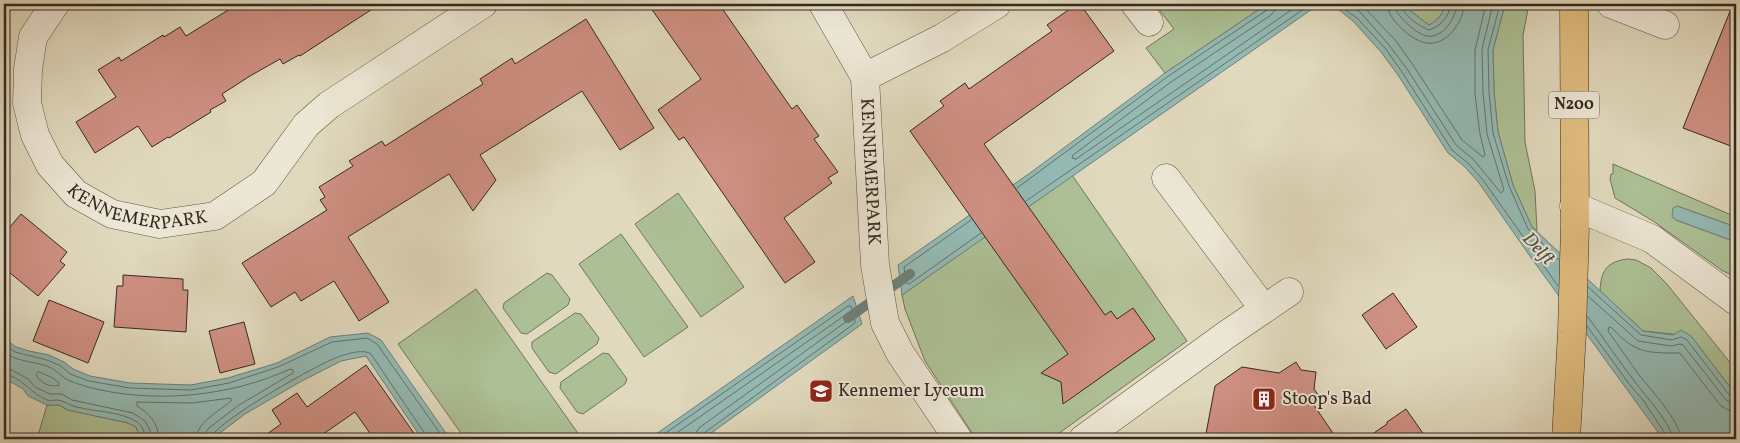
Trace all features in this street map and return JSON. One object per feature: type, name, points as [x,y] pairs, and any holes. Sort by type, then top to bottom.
[{"type":"main road","name":"N200","points":[[1566,439],[1574,285],[1574,4]]},
{"type":"street","name":"KENNEMERPARK","points":[[55,4],[33,37],[27,103],[34,135],[50,165],[76,194],[112,214],[160,224],[215,216],[264,183],[306,125],[329,105],[483,4]]},
{"type":"street","name":"KENNEMERPARK","points":[[822,4],[865,77],[875,265],[885,323],[900,352],[958,439]]},
{"type":"street","name":"KENNEMERPARK","points":[[865,77],[942,38],[997,4]]},
{"type":"street","points":[[1611,4],[1665,25]]},
{"type":"street","points":[[1166,178],[1264,309]]},
{"type":"street","points":[[1575,216],[1652,239],[1736,301]]},
{"type":"street","points":[[1084,439],[1226,335],[1289,292]]},
{"type":"green space","points":[[1155,4],[1267,4],[1165,73],[1146,48],[1174,29]]},
{"type":"green space","points":[[1404,4],[1446,4],[1440,16],[1429,25]]},
{"type":"green space","points":[[1505,4],[1529,4],[1523,35],[1525,142],[1535,191],[1537,231],[1532,227],[1513,185],[1498,132],[1494,92],[1493,50]]},
{"type":"green space","points":[[1613,164],[1736,217],[1736,227],[1677,206],[1676,220],[1736,242],[1736,277],[1723,271],[1653,221],[1615,198],[1610,179],[1611,174],[1613,174]]},
{"type":"green space","points":[[1072,175],[1187,341],[1051,439],[976,439],[925,361],[905,309],[902,295]]},
{"type":"green space","points":[[678,193],[744,287],[701,317],[635,224]]},
{"type":"green space","points":[[621,234],[688,327],[644,357],[579,264]]},
{"type":"green space","points":[[1627,259],[1636,260],[1651,268],[1666,283],[1736,370],[1736,395],[1691,336],[1643,331],[1600,291],[1603,273],[1609,265]]},
{"type":"green space","points":[[547,273],[552,275],[570,299],[568,305],[527,334],[521,333],[503,308],[504,303]]},
{"type":"green space","points":[[476,289],[582,439],[465,439],[398,344]]},
{"type":"green space","points":[[575,313],[581,314],[599,338],[597,344],[556,374],[549,372],[532,348],[532,342]]},
{"type":"green space","points":[[603,353],[609,354],[627,379],[625,384],[583,414],[577,412],[560,388],[561,382]]},
{"type":"green space","points":[[47,405],[59,405],[68,410],[128,423],[136,427],[141,439],[37,439]]},
{"type":"water","name":"Delft","points":[[1267,4],[1404,4],[1429,25],[1440,16],[1446,4],[1505,4],[1493,50],[1494,92],[1498,132],[1513,185],[1532,227],[1643,331],[1673,335],[1681,330],[1691,336],[1736,395],[1736,439],[1663,439],[1479,183],[1465,167],[1448,153],[1381,52],[1353,21],[1338,9],[1327,6],[1315,7],[902,295],[898,265],[1030,173],[1165,73]]},
{"type":"water","points":[[1677,206],[1736,227],[1736,242],[1676,220],[1672,217],[1673,208]]},
{"type":"water","points":[[853,296],[862,324],[703,439],[649,439]]},
{"type":"water","points":[[368,333],[381,340],[450,439],[422,439],[366,356],[341,361],[300,382],[245,414],[212,439],[141,439],[136,427],[128,423],[68,410],[59,405],[47,405],[28,396],[23,389],[4,378],[4,338],[16,347],[49,355],[64,362],[73,369],[90,376],[130,383],[191,385],[228,378],[277,363],[330,337]]},
{"type":"building","points":[[238,4],[380,4],[300,56],[283,64],[280,59],[250,76],[222,94],[226,101],[210,110],[211,112],[152,147],[138,126],[95,153],[76,122],[116,97],[98,70],[119,57],[121,61],[163,35],[164,37],[180,27],[186,36]]},
{"type":"building","points":[[648,4],[719,4],[792,109],[797,105],[819,136],[814,139],[838,172],[828,178],[832,183],[784,218],[815,262],[785,283],[684,137],[679,140],[658,110],[701,79]]},
{"type":"building","points":[[1077,4],[1080,4],[1114,51],[984,144],[1105,315],[1111,311],[1117,319],[1133,308],[1155,339],[1063,404],[1061,382],[1041,373],[1068,354],[910,131],[944,106],[940,101],[965,83],[969,89],[1052,31],[1047,25]]},
{"type":"building","points":[[1733,4],[1736,4],[1736,148],[1683,128]]},
{"type":"building","points":[[586,19],[654,128],[620,150],[582,91],[480,155],[496,180],[473,211],[449,174],[348,237],[389,302],[359,321],[334,281],[301,301],[295,292],[271,307],[242,263],[327,210],[320,200],[325,197],[319,187],[353,166],[349,161],[382,141],[385,146],[483,84],[480,79],[512,58],[515,64]]},
{"type":"building","points":[[21,214],[67,252],[60,261],[65,265],[38,296],[4,268],[4,234]]},
{"type":"building","points":[[123,275],[183,279],[183,290],[188,290],[186,332],[114,327],[117,286],[123,286]]},
{"type":"building","points":[[1393,293],[1417,327],[1386,349],[1362,315]]},
{"type":"building","points":[[49,300],[104,322],[88,363],[33,341]]},
{"type":"building","points":[[244,322],[255,364],[220,373],[209,331]]},
{"type":"building","name":"Stoop's Bad","points":[[1296,362],[1301,370],[1316,372],[1314,389],[1319,396],[1311,401],[1337,439],[1205,439],[1215,386],[1242,367],[1279,373]]},
{"type":"building","points":[[366,365],[418,439],[374,439],[355,412],[316,439],[260,439],[281,424],[272,410],[297,393],[307,407]]},
{"type":"building","name":"Stoop's Bad","points":[[1406,409],[1427,439],[1365,439],[1387,424],[1387,422]]},
{"type":"waterway","points":[[848,318],[910,274]]},
{"type":"place","name":"Kennemer Lyceum","points":[[821,391]]},
{"type":"place","name":"Stoop's Bad","points":[[1264,399]]}]
